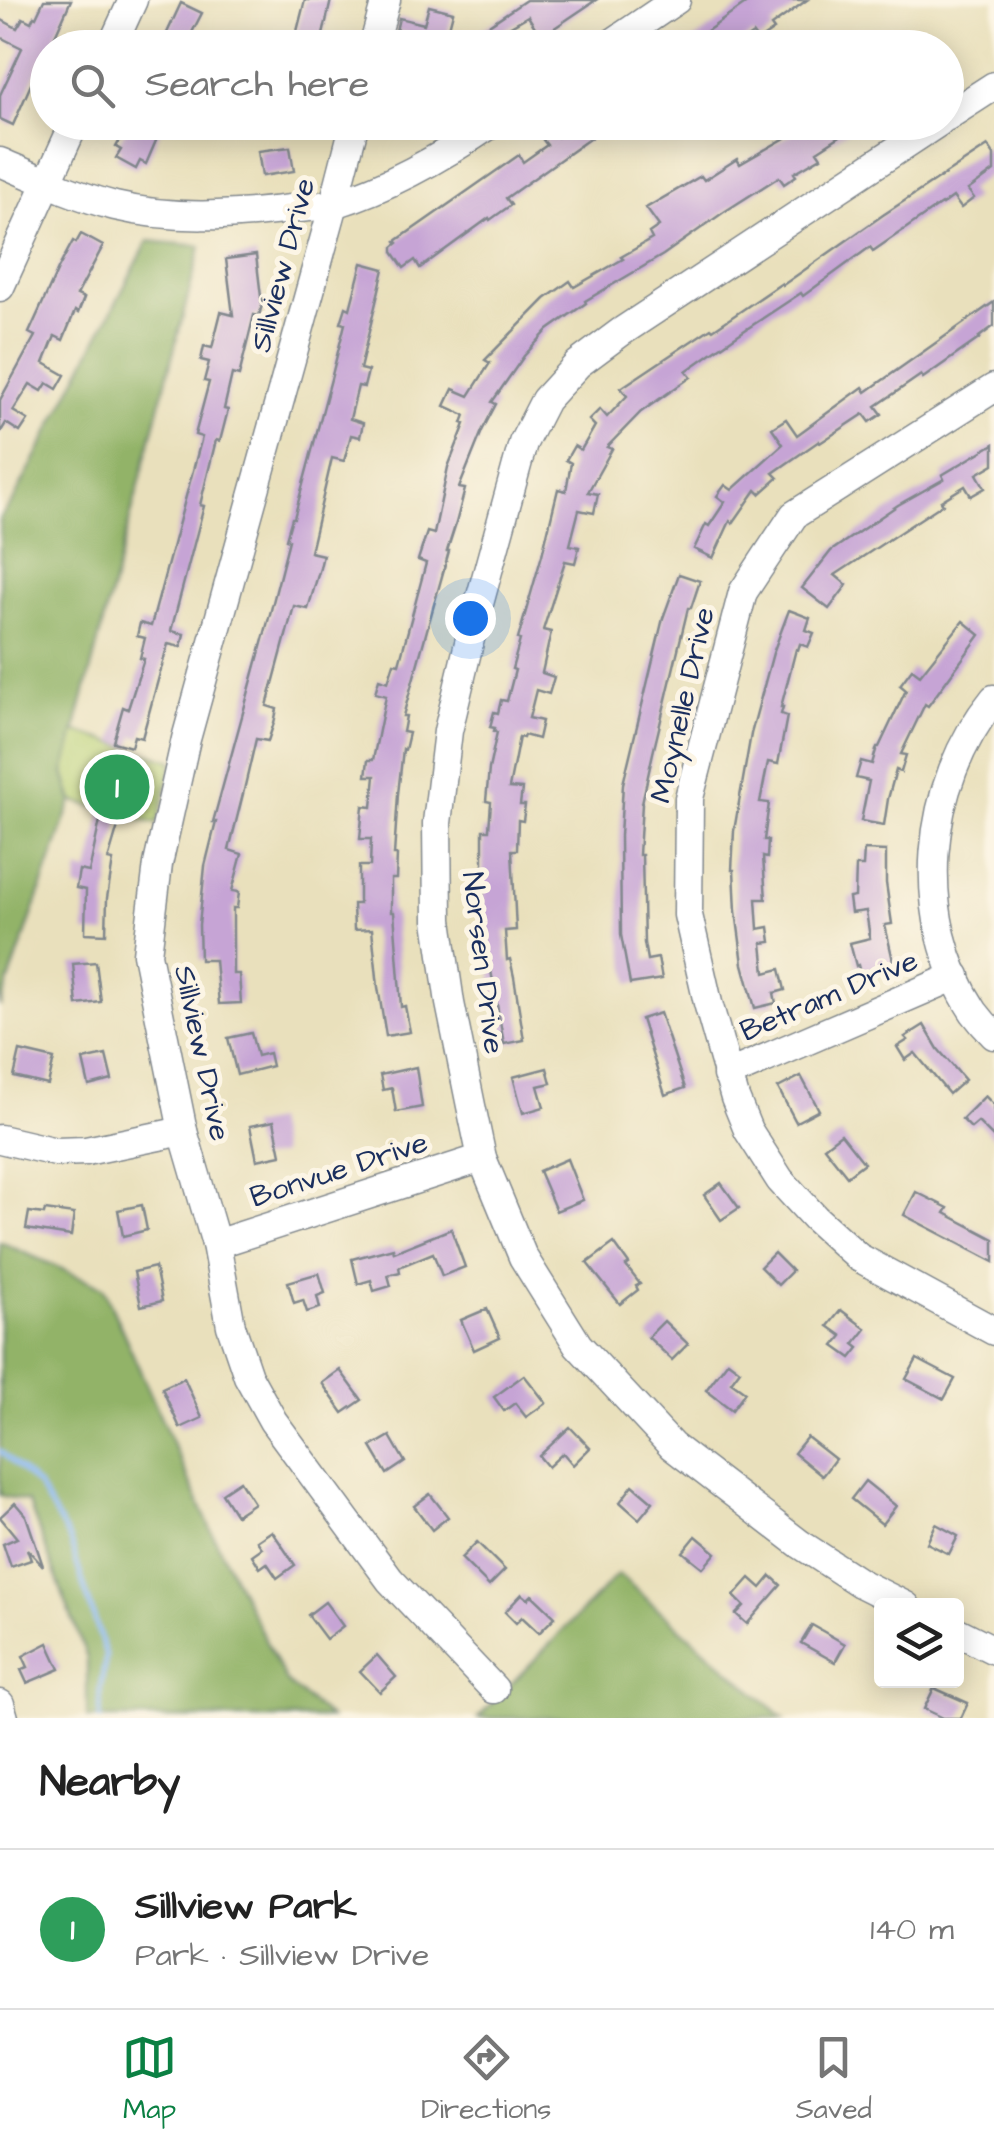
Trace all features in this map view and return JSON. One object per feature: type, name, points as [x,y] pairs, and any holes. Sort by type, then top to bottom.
[{"type":"street","points":[[119,30],[133,0]]},
{"type":"street","points":[[378,30],[386,0]]},
{"type":"street","points":[[632,30],[676,0]]},
{"type":"street","points":[[964,105],[994,86]]},
{"type":"street","points":[[0,287],[66,140]]},
{"type":"street","name":"Sillview Drive","points":[[350,140],[186,739],[158,864],[147,954],[183,1130],[216,1244],[231,1326],[248,1376],[273,1421],[390,1580],[494,1689]]},
{"type":"street","points":[[0,162],[115,206],[176,215],[234,216],[334,204],[387,183],[468,140]]},
{"type":"street","name":"Norsen Drive","points":[[891,1598],[800,1544],[672,1446],[578,1345],[523,1256],[482,1158],[450,1003],[438,920],[437,823],[448,730],[474,622],[523,443],[545,400],[578,364],[621,332],[912,140]]},
{"type":"street","name":"Moynelle Drive","points":[[994,388],[794,516],[743,592],[689,798],[688,915],[727,1075],[748,1130],[780,1180],[858,1256],[994,1331]]},
{"type":"street","points":[[993,702],[964,743],[944,792],[936,834],[934,885],[941,936],[956,976],[974,1012],[994,1035]]},
{"type":"street","name":"Betram Drive","points":[[727,1075],[956,976]]},
{"type":"street","points":[[0,1140],[56,1152],[86,1151],[183,1130]]},
{"type":"street","name":"Bonvue Drive","points":[[216,1244],[482,1158]]},
{"type":"street","points":[[964,1635],[994,1650]]},
{"type":"street","points":[[0,1704],[4,1718]]},
{"type":"green space","points":[[148,241],[201,246],[64,773],[72,801],[0,1007],[0,517],[13,501]]},
{"type":"green space","points":[[75,731],[173,761],[157,824],[73,801],[64,773]]},
{"type":"green space","points":[[0,1242],[103,1287],[215,1539],[286,1682],[330,1718],[87,1718],[87,1658],[28,1502],[0,1495]]},
{"type":"green space","points":[[618,1574],[784,1718],[478,1718]]},
{"type":"building","points":[[44,0],[71,0],[58,30],[30,30],[30,86],[13,125],[0,119],[0,95],[22,48],[0,37],[0,19],[17,28],[23,18],[31,22]]},
{"type":"building","points":[[305,0],[331,0],[324,30],[297,30]]},
{"type":"building","points":[[526,0],[596,0],[551,30],[537,30],[528,16],[504,30],[481,30]]},
{"type":"building","points":[[751,0],[807,0],[771,26],[774,30],[708,30]]},
{"type":"building","points":[[181,3],[202,13],[193,30],[168,30]]},
{"type":"building","points":[[429,6],[453,12],[448,30],[396,30],[399,18],[424,24]]},
{"type":"building","points":[[120,140],[156,140],[146,164],[140,161],[136,169],[116,158],[121,150],[116,147]]},
{"type":"building","points":[[543,140],[588,140],[506,198],[511,205],[490,220],[420,268],[415,260],[404,268],[393,252],[396,241],[519,155],[523,162],[547,145]]},
{"type":"building","points":[[782,140],[834,140],[817,151],[821,157],[784,184],[779,177],[663,255],[585,301],[548,330],[524,356],[492,402],[496,404],[459,488],[465,489],[403,716],[403,732],[409,733],[403,749],[398,794],[396,879],[391,879],[391,912],[401,1007],[405,1006],[410,1032],[386,1036],[372,929],[354,930],[353,904],[359,904],[359,866],[370,866],[371,839],[360,839],[363,806],[372,807],[375,776],[366,776],[368,760],[373,760],[386,696],[375,693],[379,679],[388,682],[394,663],[399,664],[426,563],[418,560],[427,532],[434,534],[448,467],[465,424],[465,415],[445,406],[453,389],[469,396],[490,363],[485,360],[545,299],[570,281],[574,287],[652,239],[649,233],[659,226],[646,208],[737,159],[740,164]]},
{"type":"building","points":[[988,146],[994,155],[994,171],[968,190],[974,198],[961,208],[953,197],[733,338],[686,371],[691,377],[641,412],[607,447],[612,449],[588,492],[598,494],[594,513],[579,510],[570,545],[579,547],[575,563],[565,561],[543,630],[551,632],[542,673],[554,677],[549,694],[536,690],[529,718],[542,721],[538,739],[519,737],[509,788],[522,789],[520,805],[525,805],[523,821],[518,820],[517,850],[512,850],[516,930],[505,931],[507,960],[510,959],[514,977],[524,1040],[504,1044],[483,916],[483,830],[489,830],[491,802],[486,801],[497,732],[490,727],[501,700],[507,701],[518,639],[558,489],[566,491],[571,463],[566,460],[574,446],[581,450],[595,426],[589,420],[600,409],[607,417],[627,396],[621,388],[783,285]]},
{"type":"building","points":[[290,147],[294,171],[262,176],[258,151]]},
{"type":"building","points":[[81,234],[103,246],[77,295],[84,298],[78,313],[75,311],[63,340],[55,336],[44,363],[65,375],[57,389],[47,383],[42,391],[30,384],[13,411],[28,420],[20,432],[6,423],[0,433],[0,400],[35,336],[29,333],[58,269]]},
{"type":"building","points":[[256,255],[262,305],[259,316],[254,315],[239,376],[232,374],[224,409],[228,410],[220,441],[216,440],[200,505],[204,506],[171,631],[184,634],[181,647],[168,644],[142,738],[134,736],[131,747],[113,742],[144,659],[140,658],[145,638],[137,636],[140,623],[151,626],[202,437],[195,435],[209,382],[204,381],[209,362],[201,360],[204,346],[212,348],[221,312],[233,315],[226,259]]},
{"type":"building","points":[[362,263],[384,269],[360,369],[368,371],[364,387],[358,386],[350,419],[363,423],[360,437],[351,435],[344,461],[332,458],[310,552],[323,555],[320,568],[308,609],[294,606],[267,706],[277,709],[268,741],[256,739],[229,850],[242,854],[232,891],[239,892],[237,908],[233,908],[233,974],[239,974],[241,1003],[219,1004],[215,960],[200,960],[199,925],[213,822],[331,379],[345,324],[341,323],[346,307],[350,309]]},
{"type":"building","points":[[994,302],[994,326],[923,378],[921,375],[876,406],[882,414],[870,422],[864,414],[773,473],[778,478],[760,494],[756,490],[733,523],[730,521],[713,558],[694,549],[706,524],[709,526],[725,502],[717,496],[725,485],[732,490],[783,444],[772,428],[786,419],[797,435]]},
{"type":"building","points":[[994,444],[994,464],[977,474],[985,488],[971,496],[965,486],[835,575],[847,585],[829,609],[802,588],[831,551]]},
{"type":"building","points":[[679,574],[700,581],[688,608],[653,753],[642,803],[639,855],[647,960],[658,958],[662,979],[630,984],[621,935],[623,784],[663,618]]},
{"type":"building","points":[[789,610],[810,618],[806,630],[814,633],[808,647],[800,644],[796,649],[781,707],[781,714],[787,716],[778,764],[768,762],[760,802],[769,803],[764,840],[768,840],[767,858],[763,857],[766,899],[756,899],[758,929],[769,927],[771,942],[762,943],[765,973],[780,969],[785,990],[774,993],[776,1003],[755,1008],[743,964],[736,911],[734,831],[751,734]]},
{"type":"building","points":[[963,621],[980,635],[928,706],[925,704],[901,754],[906,755],[901,772],[896,770],[884,825],[861,821],[869,781],[856,778],[861,761],[872,764],[906,690],[900,685],[912,669],[920,675]]},
{"type":"building","points":[[102,811],[121,816],[108,860],[113,861],[106,934],[85,933],[86,890],[76,888],[79,870],[89,872]]},
{"type":"building","points":[[864,850],[886,851],[892,924],[885,925],[894,965],[860,973],[850,943],[870,938],[866,911],[851,913],[849,898],[855,897],[856,866],[863,866]]},
{"type":"building","points":[[96,962],[101,1002],[77,1005],[73,964]]},
{"type":"building","points":[[660,1013],[685,1088],[665,1095],[641,1019]]},
{"type":"building","points":[[924,1025],[938,1049],[965,1080],[949,1094],[915,1053],[905,1060],[897,1047]]},
{"type":"building","points":[[251,1033],[257,1056],[269,1053],[272,1066],[237,1075],[228,1038]]},
{"type":"building","points":[[20,1051],[54,1059],[48,1085],[14,1077]]},
{"type":"building","points":[[106,1055],[112,1080],[89,1086],[83,1060]]},
{"type":"building","points":[[416,1067],[422,1107],[396,1112],[392,1088],[383,1090],[380,1075]]},
{"type":"building","points":[[547,1068],[551,1083],[538,1086],[544,1107],[523,1113],[513,1077]]},
{"type":"building","points":[[801,1076],[819,1110],[796,1122],[778,1088]]},
{"type":"building","points":[[985,1096],[994,1105],[994,1138],[978,1122],[971,1128],[962,1119]]},
{"type":"building","points":[[274,1121],[281,1155],[257,1160],[250,1126]]},
{"type":"building","points":[[841,1134],[864,1163],[847,1176],[824,1147]]},
{"type":"building","points":[[567,1159],[583,1200],[556,1211],[539,1171]]},
{"type":"building","points":[[721,1183],[739,1208],[721,1220],[704,1195]]},
{"type":"building","points":[[916,1192],[948,1208],[945,1213],[994,1239],[994,1262],[904,1215]]},
{"type":"building","points":[[142,1205],[147,1230],[123,1236],[118,1210]]},
{"type":"building","points":[[45,1210],[74,1214],[71,1236],[26,1229],[29,1212],[44,1214]]},
{"type":"building","points":[[451,1229],[465,1267],[442,1276],[433,1253],[388,1275],[391,1286],[374,1291],[371,1280],[358,1284],[352,1259],[393,1248],[394,1252]]},
{"type":"building","points":[[614,1243],[640,1284],[620,1304],[587,1263]]},
{"type":"building","points":[[774,1253],[792,1271],[778,1285],[760,1267]]},
{"type":"building","points":[[155,1267],[162,1301],[141,1306],[134,1272]]},
{"type":"building","points":[[319,1273],[325,1293],[317,1296],[320,1308],[307,1312],[303,1300],[294,1303],[288,1282]]},
{"type":"building","points":[[487,1309],[500,1338],[474,1350],[461,1320]]},
{"type":"building","points":[[841,1310],[866,1329],[854,1344],[859,1348],[851,1358],[834,1346],[842,1336],[828,1326]]},
{"type":"building","points":[[664,1321],[688,1344],[672,1360],[648,1337]]},
{"type":"building","points":[[917,1359],[955,1379],[944,1399],[906,1379]]},
{"type":"building","points":[[728,1361],[740,1370],[731,1382],[745,1392],[732,1410],[706,1390]]},
{"type":"building","points":[[340,1370],[362,1400],[343,1413],[322,1383]]},
{"type":"building","points":[[524,1375],[546,1403],[526,1417],[515,1403],[504,1411],[494,1397]]},
{"type":"building","points":[[184,1378],[202,1418],[180,1428],[162,1388]]},
{"type":"building","points":[[570,1427],[590,1448],[573,1465],[563,1453],[548,1467],[539,1456]]},
{"type":"building","points":[[390,1436],[405,1462],[387,1474],[371,1447]]},
{"type":"building","points":[[807,1437],[835,1459],[822,1476],[794,1453]]},
{"type":"building","points":[[240,1481],[254,1503],[236,1515],[222,1493]]},
{"type":"building","points":[[865,1481],[896,1506],[882,1524],[851,1499]]},
{"type":"building","points":[[633,1485],[653,1502],[639,1519],[620,1502]]},
{"type":"building","points":[[430,1494],[448,1517],[432,1530],[414,1506]]},
{"type":"building","points":[[15,1503],[26,1516],[43,1566],[27,1549],[31,1560],[11,1567],[3,1544],[17,1538],[0,1517]]},
{"type":"building","points":[[936,1524],[958,1536],[949,1554],[927,1543]]},
{"type":"building","points":[[272,1531],[295,1565],[277,1578],[267,1563],[260,1568],[252,1555],[262,1548],[257,1541]]},
{"type":"building","points":[[696,1536],[716,1553],[703,1568],[683,1552]]},
{"type":"building","points":[[477,1542],[505,1570],[489,1586],[461,1558]]},
{"type":"building","points":[[771,1576],[781,1585],[747,1624],[736,1614],[744,1606],[734,1596],[750,1578],[761,1588]]},
{"type":"building","points":[[522,1594],[528,1599],[532,1595],[555,1617],[539,1633],[522,1617],[516,1623],[505,1612]]},
{"type":"building","points":[[325,1602],[343,1626],[326,1639],[308,1615]]},
{"type":"building","points":[[812,1625],[845,1644],[835,1662],[801,1643]]},
{"type":"building","points":[[48,1643],[60,1669],[27,1683],[21,1670],[28,1667],[23,1656]]},
{"type":"building","points":[[377,1655],[396,1677],[380,1692],[360,1671]]},
{"type":"building","points":[[934,1688],[968,1703],[961,1718],[943,1718],[924,1709]]},
{"type":"waterway","points":[[0,1451],[38,1486],[69,1538],[106,1656],[100,1718]]},
{"type":"place","name":"Sillview Park","points":[[117,787]]}]
